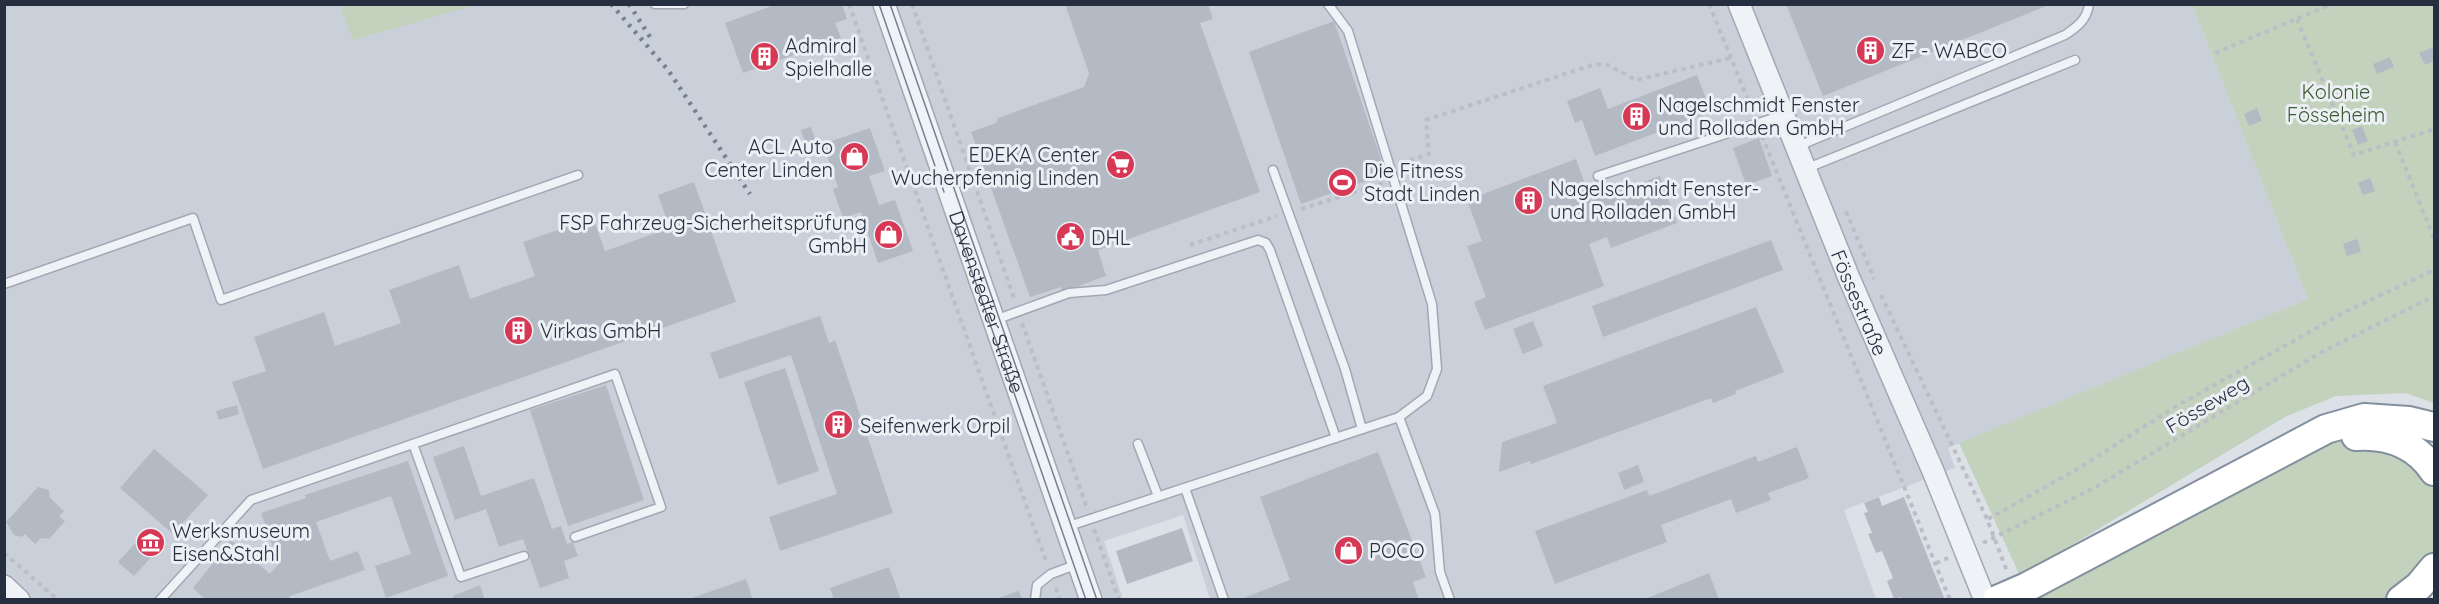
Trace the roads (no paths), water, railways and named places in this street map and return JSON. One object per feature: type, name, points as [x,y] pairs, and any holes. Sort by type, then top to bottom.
[{"type":"highway","points":[[2006,596],[2326,429],[2364,418],[2400,420],[2434,428]]},
{"type":"highway","points":[[2295,444],[2374,435],[2413,448],[2434,471]]},
{"type":"highway","points":[[2400,600],[2419,586],[2434,568]]},
{"type":"street","name":"Davenstedter Straße","points":[[884,4],[1092,600]]},
{"type":"street","name":"Fössestraße","points":[[1739,4],[1984,600]]},
{"type":"street","points":[[4,586],[20,600]]},
{"type":"lane","points":[[655,4],[684,4]]},
{"type":"lane","points":[[1066,527],[1399,417],[1427,396],[1437,369],[1432,304],[1348,31],[1328,4]]},
{"type":"lane","points":[[1796,147],[2065,35],[2083,21],[2090,4]]},
{"type":"lane","points":[[1805,169],[2075,60]]},
{"type":"lane","points":[[1598,176],[1783,115]]},
{"type":"lane","points":[[1273,170],[1345,369],[1362,429]]},
{"type":"lane","points":[[4,284],[193,218],[221,300],[578,175]]},
{"type":"lane","points":[[994,321],[1069,293],[1106,290],[1258,240],[1266,243],[1270,250],[1336,438]]},
{"type":"lane","points":[[160,600],[251,500],[615,374],[661,507],[575,537]]},
{"type":"lane","points":[[1399,417],[1435,514],[1440,572],[1450,600]]},
{"type":"lane","points":[[413,444],[461,577],[524,556]]},
{"type":"lane","points":[[1138,444],[1158,496]]},
{"type":"lane","points":[[1185,488],[1218,573],[1224,600]]},
{"type":"lane","points":[[1035,600],[1037,585],[1051,574],[1078,564]]},
{"type":"tram line","points":[[879,4],[944,192]]},
{"type":"tram line","points":[[890,4],[1097,600]]},
{"type":"tram line","points":[[955,223],[1086,600]]},
{"type":"railway","points":[[611,4],[668,70],[750,194]]},
{"type":"railway","points":[[629,4],[650,37]]},
{"type":"place","name":"ZF - WABCO","points":[[1870,50]]},
{"type":"place","name":"Admiral Spielhalle","points":[[764,56]]},
{"type":"place","name":"Nagelschmidt Fenster und Rolladen GmbH","points":[[1637,116]]},
{"type":"place","name":"ACL Auto Center Linden","points":[[854,157]]},
{"type":"place","name":"EDEKA Center Wucherpfennig Linden","points":[[1120,165]]},
{"type":"place","name":"Die Fitness Stadt Linden","points":[[1343,182]]},
{"type":"place","name":"Nagelschmidt Fenster- und Rolladen GmbH","points":[[1529,200]]},
{"type":"place","name":"FSP Fahrzeug-Sicherheitsprüfung GmbH","points":[[888,234]]},
{"type":"place","name":"DHL","points":[[1070,237]]},
{"type":"place","name":"Virkas GmbH","points":[[519,330]]},
{"type":"place","name":"Seifenwerk Orpil","points":[[839,425]]},
{"type":"place","name":"Werksmuseum Eisen&Stahl","points":[[151,542]]},
{"type":"place","name":"POCO","points":[[1348,550]]},
{"type":"park label","name":"Kolonie Fösseheim","points":[[2336,102]]}]
